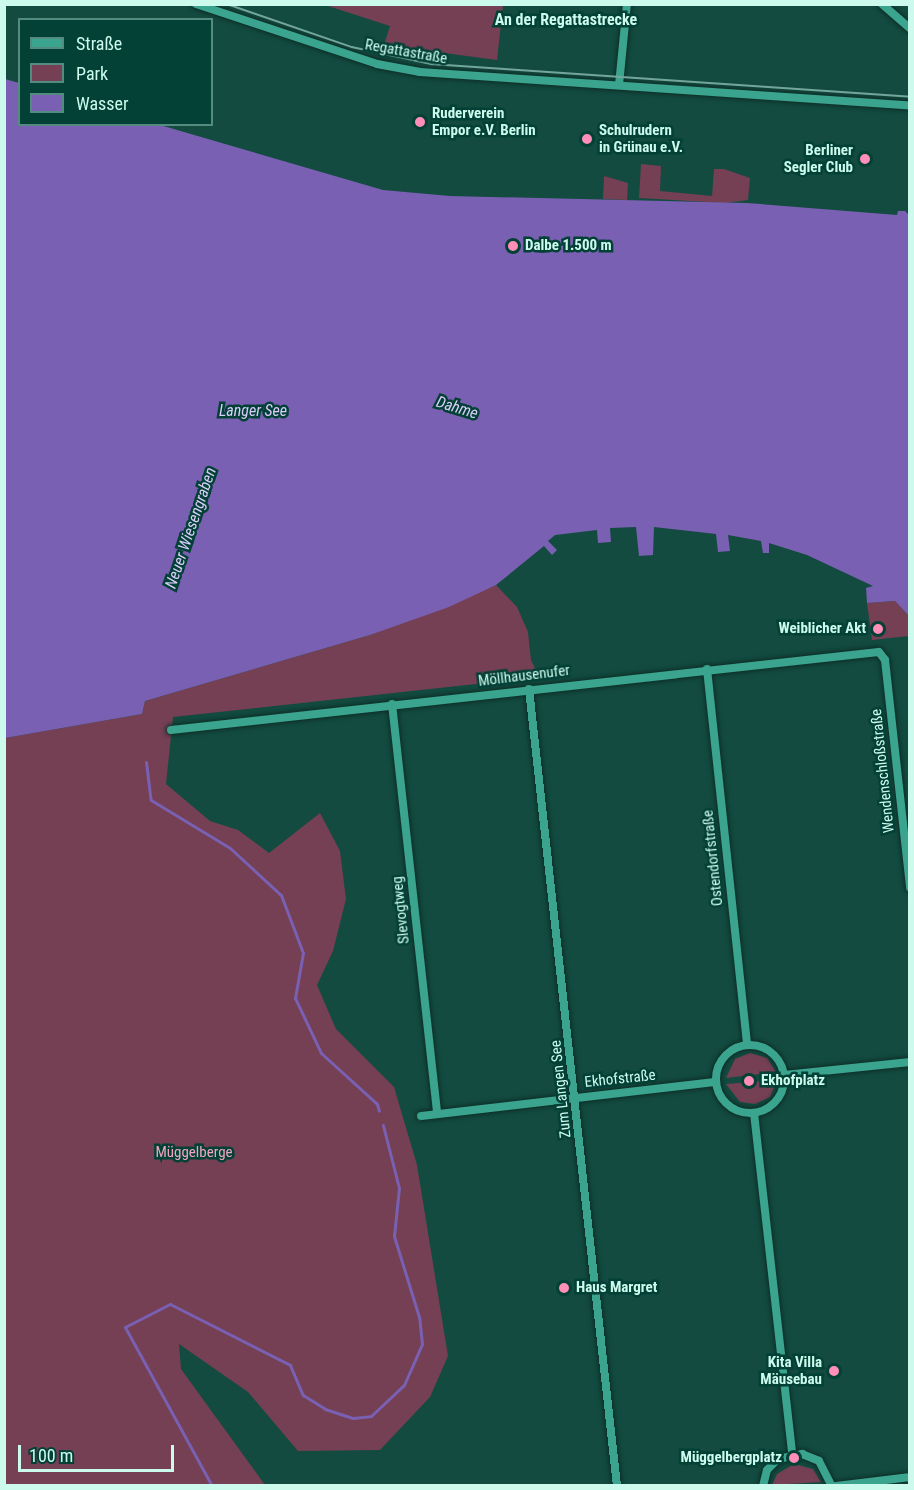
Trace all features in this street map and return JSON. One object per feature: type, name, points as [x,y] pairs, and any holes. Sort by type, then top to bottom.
[{"type":"street","name":"Regattastraße","points":[[196,4],[377,64],[420,72],[909,105]]},
{"type":"street","points":[[619,85],[627,4]]},
{"type":"street","points":[[882,4],[909,28]]},
{"type":"street","name":"Möllhausenufer","points":[[171,730],[707,669],[881,653]]},
{"type":"street","name":"Wendenschloßstraße","points":[[881,653],[909,888]]},
{"type":"street","name":"Ostendorfstraße","points":[[707,669],[747,1045]]},
{"type":"street","name":"Zum Langen See","points":[[529,689],[617,1485]]},
{"type":"street","name":"Slevogtweg","points":[[392,704],[437,1114]]},
{"type":"street","points":[[747,1045],[767,1050],[781,1065],[784,1075],[783,1086],[773,1104],[754,1113],[743,1113],[724,1102],[716,1082],[716,1071],[728,1053],[747,1045]]},
{"type":"street","points":[[784,1075],[909,1062]]},
{"type":"street","name":"Ekhofstraße","points":[[421,1116],[716,1082]]},
{"type":"street","points":[[754,1113],[792,1454]]},
{"type":"street","points":[[763,1485],[772,1464],[792,1454],[819,1461],[834,1485],[909,1477]]},
{"type":"green space","points":[[325,5],[503,5],[497,60],[384,45],[390,26]]},
{"type":"green space","points":[[641,164],[661,166],[660,191],[712,196],[714,169],[724,169],[750,178],[748,200],[724,203],[639,198]]},
{"type":"green space","points":[[604,176],[628,183],[627,200],[603,199]]},
{"type":"green space","name":"Müggelberge","points":[[496,585],[517,607],[528,632],[531,660],[539,677],[173,717],[166,784],[210,821],[238,830],[269,853],[320,813],[340,851],[346,899],[333,951],[317,985],[336,1029],[394,1087],[417,1165],[448,1356],[430,1397],[380,1450],[298,1451],[248,1392],[179,1344],[181,1369],[265,1485],[5,1486],[5,738],[142,714],[145,701],[370,635]]},
{"type":"green space","points":[[895,601],[909,616],[909,636],[872,640],[867,603]]},
{"type":"green space","points":[[750,1053],[767,1058],[776,1072],[726,1078],[735,1059]]},
{"type":"green space","points":[[777,1080],[770,1097],[755,1104],[740,1102],[726,1084]]},
{"type":"green space","points":[[794,1464],[813,1469],[821,1482],[772,1485],[777,1474]]},
{"type":"water","name":"Langer See","points":[[5,79],[18,83],[18,126],[163,126],[383,190],[450,196],[747,203],[897,215],[898,211],[905,211],[910,216],[909,616],[895,601],[867,603],[866,588],[873,586],[807,555],[769,543],[769,553],[763,553],[761,541],[728,535],[730,551],[718,552],[716,534],[654,527],[653,555],[639,556],[636,527],[610,528],[611,542],[598,543],[597,530],[555,535],[548,541],[557,550],[552,555],[544,546],[496,585],[449,607],[370,635],[145,701],[142,714],[5,738]]},
{"type":"waterway","points":[[146,762],[151,800],[230,848],[281,895],[303,953],[295,998],[321,1053],[377,1104],[379,1111]]},
{"type":"waterway","points":[[212,1486],[125,1327],[170,1304],[290,1365],[303,1395],[325,1409],[353,1418],[371,1416],[404,1385],[422,1344],[419,1317],[394,1236],[399,1188],[383,1125]]},
{"type":"tram line","points":[[227,4],[352,47],[432,64],[910,97]]},
{"type":"place","name":"Ruderverein Empor e.V. Berlin","points":[[420,122]]},
{"type":"place","name":"Schulrudern in Grünau e.V.","points":[[587,139]]},
{"type":"place","name":"Berliner Segler Club","points":[[865,159]]},
{"type":"place","name":"Dalbe 1.500 m","points":[[513,246]]},
{"type":"place","name":"Weiblicher Akt","points":[[878,629]]},
{"type":"place","name":"Ekhofplatz","points":[[749,1081]]},
{"type":"place","name":"Haus Margret","points":[[564,1288]]},
{"type":"place","name":"Kita Villa Mäusebau","points":[[834,1371]]},
{"type":"place","name":"Müggelbergplatz","points":[[794,1458]]},
{"type":"district","name":"An der Regattastrecke","points":[[566,20]]},
{"type":"water label","name":"Dahme","points":[[457,408]]},
{"type":"water label","name":"Neuer Wiesengraben","points":[[191,528]]}]
